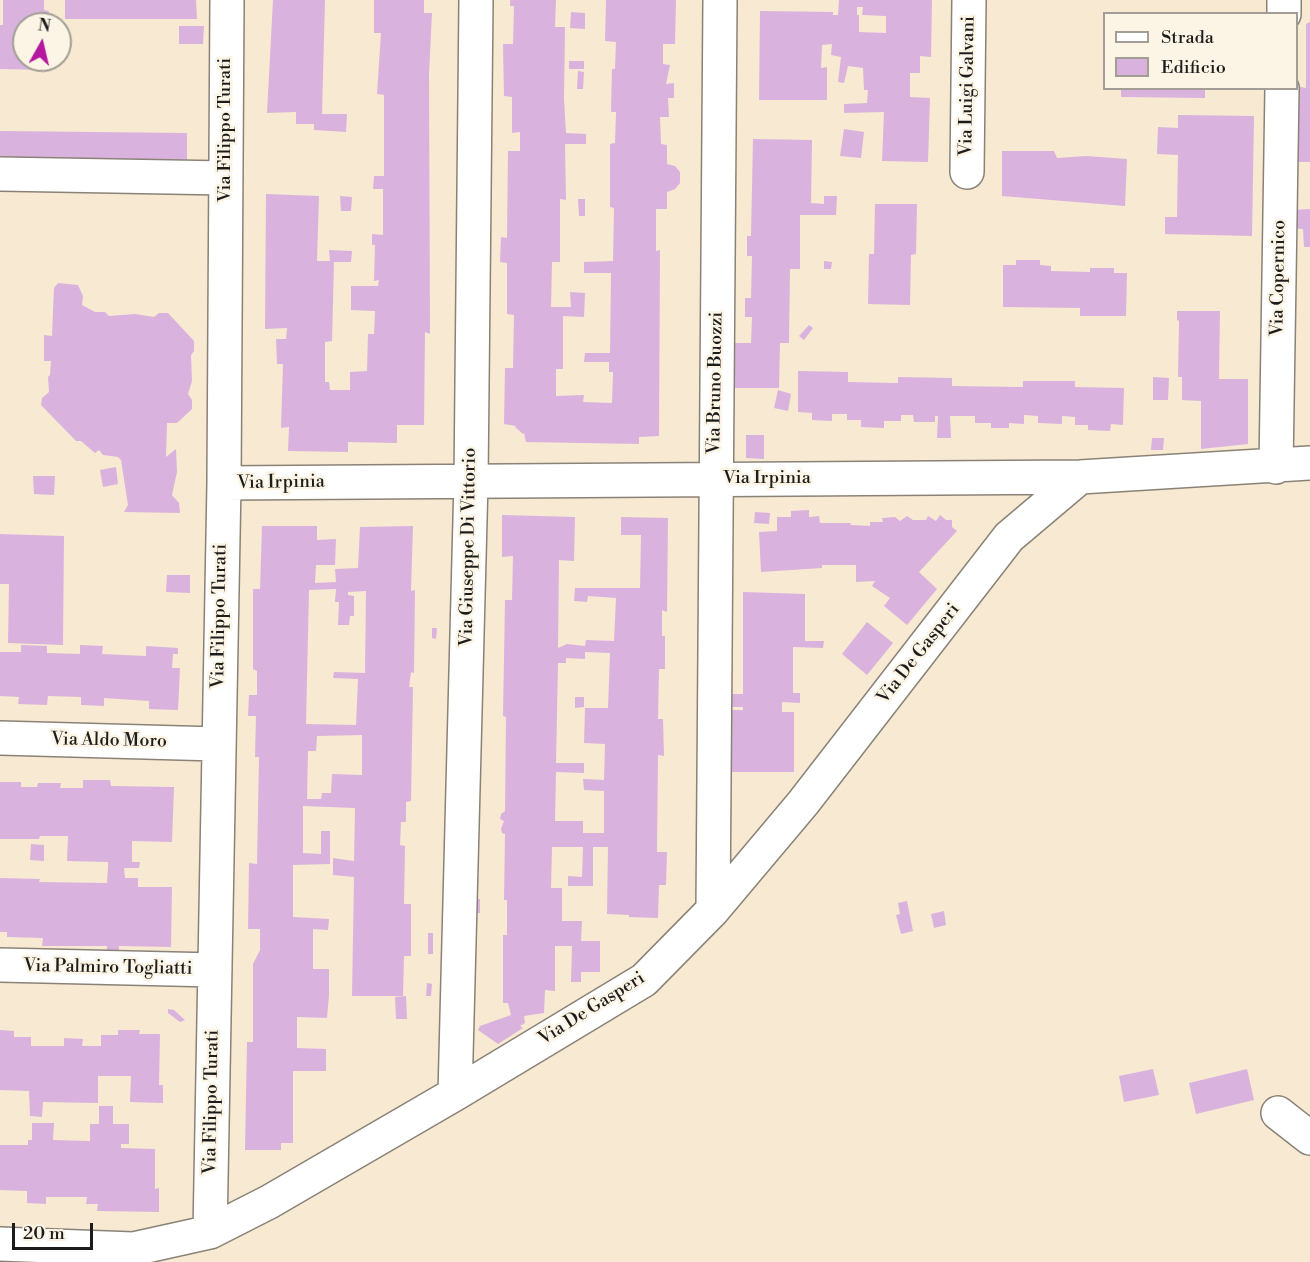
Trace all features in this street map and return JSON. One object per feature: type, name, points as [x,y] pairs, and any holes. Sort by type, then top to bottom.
[{"type":"street","name":"Via Filippo Turati","points":[[210,1232],[217,744],[224,483],[227,0]]},
{"type":"street","name":"Via Giuseppe Di Vittorio","points":[[455,1094],[471,481],[477,0]]},
{"type":"street","name":"Via Bruno Buozzi","points":[[713,910],[720,0]]},
{"type":"street","name":"Via Luigi Galvani","points":[[968,172],[969,0]]},
{"type":"street","name":"Via Copernico","points":[[1275,467],[1282,90]]},
{"type":"street","points":[[0,174],[226,178]]},
{"type":"street","name":"Via Irpinia","points":[[224,483],[1080,477],[1275,467],[1310,463]]},
{"type":"street","name":"Via De Gasperi","points":[[0,1244],[133,1249],[210,1232],[269,1202],[455,1094],[644,980],[713,910],[803,803],[1009,537],[1080,477]]},
{"type":"street","name":"Via Aldo Moro","points":[[0,738],[217,744]]},
{"type":"street","name":"Via Palmiro Togliatti","points":[[0,966],[215,970]]},
{"type":"street","points":[[1278,1113],[1310,1138]]},
{"type":"building","points":[[3,0],[44,0],[44,10],[49,11],[12,12],[12,69],[0,69],[0,25],[3,25]]},
{"type":"building","points":[[65,0],[196,0],[197,19],[72,19],[72,12],[65,12]]},
{"type":"building","points":[[273,0],[325,0],[322,114],[347,114],[346,132],[314,130],[314,124],[296,124],[296,112],[267,113]]},
{"type":"building","points":[[374,0],[424,0],[424,13],[432,13],[429,74],[430,334],[425,332],[424,425],[397,425],[397,443],[348,442],[348,452],[288,451],[289,427],[281,428],[283,364],[277,364],[276,339],[286,339],[287,328],[265,329],[266,194],[319,196],[317,261],[330,261],[329,250],[352,251],[351,262],[334,262],[332,341],[325,342],[325,382],[329,382],[330,390],[350,390],[350,372],[367,371],[368,334],[374,334],[375,311],[351,310],[351,286],[378,286],[379,280],[374,281],[375,245],[372,245],[372,234],[383,235],[383,189],[373,189],[374,176],[384,176],[384,95],[377,94],[381,33],[374,33]]},
{"type":"building","points":[[510,0],[556,0],[555,27],[565,27],[566,133],[586,134],[586,144],[565,144],[566,200],[560,199],[560,262],[552,262],[551,307],[571,307],[570,292],[585,293],[584,317],[563,316],[563,369],[556,369],[556,396],[584,395],[583,402],[612,403],[613,372],[609,372],[609,362],[584,362],[585,353],[610,353],[611,273],[584,273],[584,262],[613,261],[614,208],[610,207],[610,144],[615,143],[616,112],[611,112],[612,69],[615,69],[616,42],[605,41],[606,0],[676,0],[675,44],[663,44],[663,64],[670,65],[666,84],[674,83],[674,98],[668,98],[669,117],[660,117],[661,144],[667,145],[667,164],[675,166],[680,172],[680,183],[675,189],[667,192],[667,209],[656,209],[656,251],[660,250],[659,436],[639,437],[639,444],[526,442],[524,433],[516,426],[504,424],[505,368],[513,368],[514,315],[507,314],[507,263],[500,262],[501,237],[507,238],[508,151],[520,151],[520,132],[512,133],[512,97],[504,96],[503,44],[513,44],[514,6],[510,6]]},
{"type":"building","points":[[839,0],[932,0],[931,57],[920,56],[920,73],[910,73],[910,97],[930,98],[928,162],[882,161],[884,112],[844,113],[844,104],[867,103],[868,90],[864,90],[863,68],[848,66],[844,83],[838,82],[841,57],[831,55],[832,44],[822,45],[821,68],[827,67],[827,100],[759,100],[760,11],[833,12],[833,15],[838,15]],"holes":[[[857,7],[863,7],[862,15],[886,16],[886,33],[859,32]]]},
{"type":"building","points":[[571,12],[585,13],[585,29],[570,28]]},
{"type":"building","points":[[1310,22],[1310,162],[1293,162],[1296,90],[1298,90],[1298,86],[1306,88],[1306,24]]},
{"type":"building","points":[[179,26],[204,26],[203,44],[179,44]]},
{"type":"building","points":[[569,61],[584,61],[584,69],[569,69]]},
{"type":"building","points":[[578,71],[584,72],[583,89],[577,89]]},
{"type":"building","points":[[1121,90],[1205,90],[1205,98],[1121,97]]},
{"type":"building","points":[[1178,115],[1254,116],[1252,236],[1165,234],[1165,217],[1177,217],[1178,155],[1157,154],[1158,127],[1178,128]]},
{"type":"building","points":[[844,129],[864,132],[861,158],[840,156]]},
{"type":"building","points":[[0,131],[187,133],[187,161],[0,157]]},
{"type":"building","points":[[753,139],[812,140],[811,203],[824,204],[824,196],[837,196],[836,215],[800,215],[800,269],[790,269],[789,343],[780,343],[779,388],[726,388],[726,343],[751,343],[752,317],[745,317],[745,298],[751,298],[752,256],[747,256],[747,236],[751,236]]},
{"type":"building","points":[[1002,151],[1054,151],[1057,158],[1086,156],[1127,159],[1125,206],[1002,196]]},
{"type":"building","points":[[340,196],[352,197],[351,211],[341,211]]},
{"type":"building","points":[[578,199],[585,199],[585,216],[579,216]]},
{"type":"building","points":[[875,204],[917,204],[916,254],[911,255],[910,305],[868,304],[869,254],[874,254]]},
{"type":"building","points":[[1310,209],[1310,247],[1304,247],[1303,229],[1291,228],[1290,210]]},
{"type":"building","points":[[1016,260],[1040,260],[1040,265],[1051,266],[1051,271],[1090,272],[1090,268],[1114,268],[1114,273],[1127,273],[1126,316],[1080,316],[1080,308],[1003,307],[1003,265],[1016,265]]},
{"type":"building","points":[[824,261],[832,262],[831,269],[824,269]]},
{"type":"building","points":[[58,283],[78,285],[83,296],[82,305],[95,312],[105,312],[109,316],[135,314],[154,317],[159,313],[168,313],[194,341],[194,351],[191,355],[192,381],[188,394],[192,400],[192,409],[177,423],[167,423],[166,457],[176,449],[177,472],[172,495],[179,503],[180,513],[124,512],[128,505],[121,460],[118,457],[103,455],[99,450],[95,453],[81,441],[76,441],[41,405],[42,398],[49,392],[48,377],[51,361],[44,361],[44,335],[52,336],[54,288]]},
{"type":"building","points":[[1177,311],[1220,311],[1219,379],[1248,379],[1248,444],[1201,449],[1201,401],[1182,400],[1182,377],[1178,377],[1179,321]]},
{"type":"building","points":[[809,325],[813,328],[804,340],[799,336]]},
{"type":"building","points":[[798,371],[848,372],[848,382],[898,383],[898,377],[952,378],[952,386],[1023,387],[1023,381],[1075,381],[1075,387],[1124,388],[1123,425],[1111,424],[1110,431],[1088,430],[1088,425],[1075,425],[1075,417],[1062,416],[1062,424],[1038,423],[1038,416],[1024,415],[1024,424],[1009,423],[1009,428],[991,428],[991,423],[975,423],[975,416],[950,416],[951,438],[937,438],[938,416],[935,416],[935,422],[914,422],[913,415],[901,415],[901,421],[884,421],[884,428],[861,427],[861,420],[847,420],[847,414],[832,414],[832,421],[812,420],[812,413],[798,412]]},
{"type":"building","points":[[1153,377],[1169,378],[1168,400],[1153,400]]},
{"type":"building","points":[[778,390],[791,394],[788,411],[774,408]]},
{"type":"building","points":[[746,435],[764,435],[764,459],[746,458]]},
{"type":"building","points":[[1152,438],[1164,438],[1163,450],[1151,450]]},
{"type":"building","points":[[116,467],[118,484],[103,487],[100,470]]},
{"type":"building","points":[[33,476],[55,476],[54,495],[34,494]]},
{"type":"building","points":[[809,510],[809,517],[819,516],[820,523],[851,523],[850,525],[870,526],[870,522],[883,522],[882,518],[895,517],[900,521],[907,516],[913,520],[926,520],[928,516],[936,521],[940,515],[946,520],[952,520],[952,527],[957,531],[919,572],[937,589],[907,625],[884,606],[890,598],[872,586],[875,581],[856,582],[856,565],[822,565],[822,568],[761,572],[759,532],[777,531],[777,517],[791,517],[791,511]]},
{"type":"building","points":[[755,512],[770,513],[769,524],[754,523]]},
{"type":"building","points":[[502,515],[575,517],[574,561],[559,560],[558,648],[567,644],[585,646],[586,640],[614,641],[616,598],[588,596],[587,602],[574,601],[575,588],[640,588],[641,535],[621,535],[621,517],[668,518],[667,612],[662,610],[665,669],[659,669],[658,719],[663,719],[664,756],[658,755],[657,852],[667,852],[666,885],[659,885],[658,918],[607,914],[608,847],[593,847],[593,886],[568,886],[568,876],[582,877],[583,847],[552,847],[551,888],[562,888],[562,921],[582,921],[581,941],[600,941],[600,972],[581,972],[581,982],[571,982],[572,946],[555,946],[555,991],[545,990],[544,1013],[524,1016],[525,1023],[520,1026],[523,1028],[498,1044],[478,1030],[480,1026],[511,1015],[508,1003],[503,1003],[503,935],[507,935],[507,900],[504,900],[505,834],[501,829],[504,821],[500,819],[501,814],[505,811],[506,717],[503,716],[505,600],[512,600],[513,556],[502,557]],"holes":[[[585,652],[610,653],[608,708],[585,708],[584,743],[605,744],[604,780],[583,779],[584,790],[604,791],[604,833],[583,833],[583,821],[555,821],[556,772],[584,773],[584,763],[556,763],[558,663],[566,663],[566,658],[585,659]]]},
{"type":"building","points":[[262,526],[317,526],[317,540],[336,539],[335,565],[316,565],[315,583],[336,582],[335,569],[358,568],[360,527],[413,526],[411,591],[415,590],[414,673],[411,672],[409,687],[413,687],[411,801],[406,802],[406,822],[401,822],[400,845],[405,846],[404,904],[411,904],[411,956],[404,956],[403,996],[352,996],[354,877],[333,875],[333,858],[354,861],[355,808],[303,806],[303,853],[321,854],[321,831],[330,831],[330,864],[293,865],[293,917],[329,919],[328,930],[313,929],[313,969],[329,969],[329,995],[327,1018],[297,1017],[297,1048],[326,1049],[326,1071],[293,1071],[293,1143],[281,1143],[281,1150],[245,1150],[247,1042],[253,1042],[253,964],[260,950],[260,929],[248,929],[249,863],[257,864],[259,757],[255,757],[256,716],[248,716],[249,695],[257,695],[257,671],[253,669],[253,589],[260,589]],"holes":[[[336,589],[335,602],[339,602],[338,625],[349,625],[350,616],[354,616],[354,596],[348,595],[348,592],[366,591],[365,673],[334,672],[333,678],[358,679],[356,725],[306,724],[309,590]],[[362,735],[362,775],[332,774],[331,793],[322,793],[321,799],[307,799],[308,751],[316,751],[317,736]]]},
{"type":"building","points":[[0,534],[64,536],[63,645],[8,643],[9,584],[0,584]]},
{"type":"building","points":[[167,575],[190,575],[190,593],[166,592]]},
{"type":"building","points":[[743,592],[805,594],[805,641],[824,641],[823,648],[793,647],[793,693],[800,693],[800,703],[782,702],[782,712],[794,712],[794,772],[728,772],[729,710],[743,710],[743,707],[724,707],[724,694],[743,694]]},
{"type":"building","points":[[867,622],[893,643],[867,675],[842,654]]},
{"type":"building","points":[[432,628],[437,628],[436,639],[432,638]]},
{"type":"building","points":[[21,645],[47,646],[47,653],[80,654],[80,645],[103,646],[102,654],[146,656],[146,646],[178,648],[178,654],[173,654],[172,668],[180,668],[178,710],[149,709],[149,701],[104,698],[104,706],[81,705],[81,697],[48,696],[47,705],[18,704],[19,697],[0,696],[0,652],[21,652]]},
{"type":"building","points":[[575,697],[584,697],[584,707],[575,708]]},
{"type":"building","points":[[83,780],[110,780],[111,786],[174,787],[172,842],[132,841],[132,862],[140,862],[139,868],[124,868],[125,878],[138,878],[138,887],[172,887],[171,947],[119,946],[118,959],[106,959],[107,946],[42,946],[43,938],[7,937],[7,932],[0,932],[0,878],[40,879],[39,882],[107,883],[108,862],[67,861],[68,836],[0,839],[0,782],[21,782],[21,787],[37,787],[38,783],[61,783],[60,788],[83,788]]},
{"type":"building","points":[[31,844],[44,845],[44,861],[30,860]]},
{"type":"building","points":[[473,899],[480,899],[480,913],[474,913]]},
{"type":"building","points":[[907,901],[913,931],[901,934],[896,915],[900,914],[898,903]]},
{"type":"building","points":[[944,911],[946,925],[934,928],[931,914]]},
{"type":"building","points":[[428,933],[433,933],[433,954],[428,954]]},
{"type":"building","points":[[427,983],[432,984],[431,996],[426,996]]},
{"type":"building","points":[[406,996],[407,1019],[396,1019],[395,997]]},
{"type":"building","points":[[168,1009],[174,1010],[185,1020],[180,1022],[168,1013]]},
{"type":"building","points":[[0,1030],[14,1031],[14,1037],[31,1037],[31,1046],[64,1046],[64,1038],[83,1039],[82,1046],[101,1046],[101,1035],[118,1035],[118,1030],[140,1030],[139,1034],[160,1034],[159,1085],[163,1085],[163,1103],[130,1102],[131,1076],[98,1076],[98,1103],[43,1102],[42,1117],[30,1116],[29,1091],[0,1090]]},
{"type":"building","points":[[1153,1069],[1159,1095],[1124,1102],[1119,1076]]},
{"type":"building","points":[[1247,1069],[1254,1100],[1196,1114],[1189,1083]]},
{"type":"building","points":[[99,1106],[113,1106],[113,1124],[129,1124],[129,1144],[121,1144],[121,1148],[155,1149],[155,1189],[159,1188],[159,1212],[97,1211],[98,1204],[86,1204],[87,1197],[46,1197],[46,1204],[27,1203],[27,1191],[0,1190],[0,1145],[28,1145],[28,1140],[32,1140],[32,1123],[54,1123],[53,1140],[90,1141],[90,1124],[99,1124]]}]
